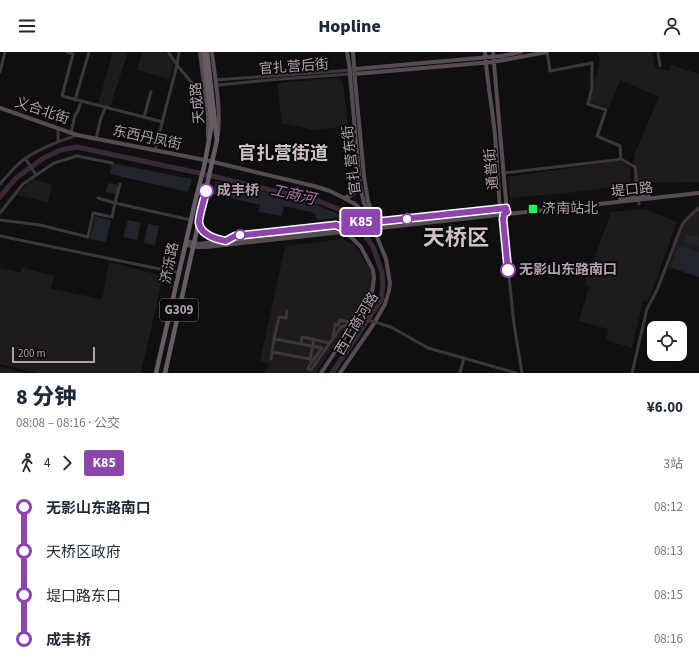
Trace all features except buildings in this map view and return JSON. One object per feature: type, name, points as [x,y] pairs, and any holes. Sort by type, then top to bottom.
[{"type":"highway","name":"天成路","points":[[204,52],[211,117],[211,129],[205,160]]},
{"type":"highway","name":"天成路","points":[[207,52],[217,140],[213,162]]},
{"type":"highway","name":"济泺路","points":[[156,373],[205,160]]},
{"type":"highway","name":"济泺路","points":[[165,373],[213,162]]},
{"type":"main road","name":"天成路","points":[[200,52],[208,115],[207,152]]},
{"type":"main road","name":"天成路","points":[[212,52],[219,118],[217,140]]},
{"type":"main road","name":"官扎营东街","points":[[353,52],[352,72],[360,186],[372,226]]},
{"type":"main road","name":"通普街","points":[[485,52],[498,166],[497,178],[504,213]]},
{"type":"main road","points":[[493,57],[521,52]]},
{"type":"main road","points":[[493,57],[547,52]]},
{"type":"main road","name":"官扎营东街","points":[[348,53],[352,72],[364,181],[372,213],[372,226]]},
{"type":"main road","name":"官扎营后街","points":[[352,72],[486,60],[493,57]]},
{"type":"main road","name":"通普街","points":[[493,57],[503,173],[504,213]]},
{"type":"main road","name":"义合北街","points":[[0,108],[77,135]]},
{"type":"main road","name":"东西丹凤街","points":[[77,135],[213,162]]},
{"type":"main road","name":"西工商河路","points":[[213,162],[330,191],[355,204],[363,211],[372,226],[386,259],[390,283],[389,291],[385,304],[340,373]]},
{"type":"main road","name":"官扎营东街","points":[[344,198],[354,194],[360,186]]},
{"type":"main road","name":"堤口路","points":[[186,243],[210,246],[372,226],[699,192]]},
{"type":"main road","points":[[199,222],[202,231],[208,236],[217,240],[226,241]]},
{"type":"main road","name":"堤口路","points":[[193,245],[344,230]]},
{"type":"main road","name":"西工商河路","points":[[321,373],[370,299],[374,278],[373,270],[361,247],[344,230]]},
{"type":"street","points":[[0,71],[4,52]]},
{"type":"street","points":[[67,52],[73,54],[62,96],[163,122]]},
{"type":"street","points":[[75,100],[89,52]]},
{"type":"street","points":[[168,52],[206,99]]},
{"type":"street","points":[[155,150],[180,52]]},
{"type":"street","points":[[547,52],[550,71],[592,63],[592,87],[588,104],[606,110],[597,136],[620,146],[621,158]]},
{"type":"street","points":[[658,52],[660,66]]},
{"type":"street","name":"官扎营后街","points":[[215,80],[352,72]]},
{"type":"street","name":"官扎营后街","points":[[216,86],[219,84],[352,72]]},
{"type":"street","points":[[144,117],[151,92]]},
{"type":"street","points":[[71,133],[80,101]]},
{"type":"street","points":[[96,139],[105,108]]},
{"type":"street","points":[[58,128],[58,141]]},
{"type":"street","points":[[0,184],[25,158],[58,141],[77,135]]},
{"type":"street","points":[[0,213],[23,184],[54,163],[77,156],[112,162]]},
{"type":"street","points":[[25,158],[36,175]]},
{"type":"street","points":[[503,173],[615,160],[621,158]]},
{"type":"street","points":[[621,158],[635,167],[639,199]]},
{"type":"street","points":[[0,220],[40,225],[88,237],[93,213],[112,217],[120,184]]},
{"type":"street","points":[[98,198],[191,220]]},
{"type":"street","points":[[632,373],[647,309],[657,290],[682,226],[686,220],[699,208]]},
{"type":"street","points":[[504,213],[503,219],[514,318],[522,373]]},
{"type":"street","points":[[0,236],[179,273]]},
{"type":"street","points":[[271,359],[279,317],[286,318],[287,311]]},
{"type":"street","points":[[358,318],[392,327],[428,348],[516,373]]},
{"type":"street","points":[[331,341],[335,324],[338,325],[340,320],[348,322],[348,325]]},
{"type":"street","points":[[314,339],[308,369],[311,370],[324,349],[341,327],[353,325]]},
{"type":"street","points":[[301,344],[302,337],[331,341]]},
{"type":"street","points":[[274,339],[324,349]]},
{"type":"street","points":[[272,352],[310,359]]},
{"type":"street","points":[[460,373],[464,358]]},
{"type":"shaded area","points":[[113,52],[128,52],[110,107],[98,104]]},
{"type":"shaded area","points":[[142,52],[165,52],[174,63],[169,79],[137,70]]},
{"type":"shaded area","points":[[598,52],[652,52],[655,67],[669,71],[671,65],[699,74],[699,182],[633,183],[635,153],[659,97],[620,80],[609,108],[590,102],[600,60]]},
{"type":"shaded area","points":[[337,78],[343,82],[348,126],[314,130],[282,123],[277,83]]},
{"type":"shaded area","points":[[619,161],[630,167],[631,185],[510,198],[507,177]]},
{"type":"shaded area","points":[[112,163],[192,179],[188,192],[110,174]]},
{"type":"shaded area","points":[[33,179],[52,185],[48,202],[16,195]]},
{"type":"shaded area","points":[[215,181],[309,202],[346,217],[317,220],[315,213],[284,206],[282,216],[259,212],[260,205],[213,194]]},
{"type":"shaded area","points":[[108,183],[118,185],[116,194],[106,192]]},
{"type":"shaded area","points":[[644,209],[677,222],[648,301],[643,301],[632,348],[606,340],[608,329],[579,321],[589,286],[585,284],[611,212]]},
{"type":"shaded area","points":[[699,210],[699,277],[668,267],[682,226]]},
{"type":"shaded area","points":[[95,216],[111,220],[106,242],[90,239]]},
{"type":"shaded area","points":[[128,220],[141,223],[137,240],[123,237]]},
{"type":"shaded area","points":[[148,224],[159,226],[155,245],[144,243]]},
{"type":"shaded area","points":[[686,235],[698,237],[699,245],[684,242]]},
{"type":"shaded area","points":[[342,239],[351,243],[357,248],[372,273],[368,299],[358,316],[351,321],[316,373],[266,373],[268,364],[260,361],[285,246]]},
{"type":"shaded area","points":[[683,246],[699,252],[699,277],[672,267],[677,249]]},
{"type":"shaded area","points":[[109,262],[163,276],[141,373],[39,373],[0,364],[0,268],[21,273],[21,267],[54,276],[51,289],[102,299]]},
{"type":"shaded area","points":[[0,367],[26,373],[0,373]]},
{"type":"waterway","name":"工商河","points":[[0,197],[16,178],[45,157],[61,150],[77,147],[199,173],[321,202],[350,214],[373,247],[382,272],[383,286],[381,300],[332,373]]},
{"type":"waterway","points":[[686,218],[699,206]]},
{"type":"waterway","points":[[673,244],[677,234]]},
{"type":"bus line","name":"K85","points":[[206,191],[199,222],[202,231],[208,236],[217,240],[226,241],[235,236],[336,225],[342,228],[344,224],[506,208],[507,212],[504,214],[503,219],[508,270]]},
{"type":"place","name":"成丰桥","points":[[206,191]]},
{"type":"place","name":"济南站北","points":[[533,209]]},
{"type":"place","name":"无影山东路南口","points":[[508,270]]},
{"type":"district","name":"官扎营街道","points":[[283,153]]},
{"type":"district","name":"天桥区","points":[[456,238]]}]
